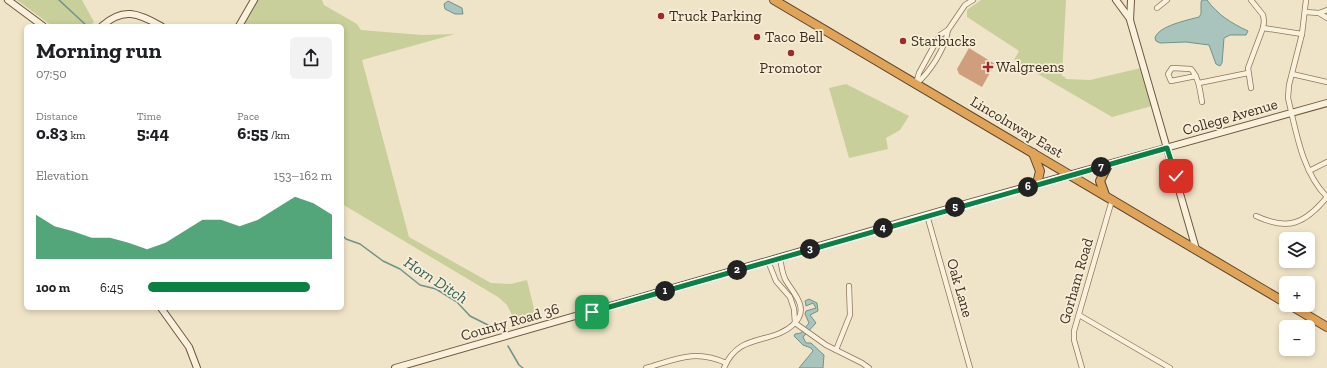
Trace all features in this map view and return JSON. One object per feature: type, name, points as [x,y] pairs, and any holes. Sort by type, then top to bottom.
[{"type":"highway","name":"Lincolnway East","points":[[774,0],[1279,299]]},
{"type":"highway","points":[[1033,152],[1040,171],[1037,184]]},
{"type":"highway","points":[[1108,165],[1100,181],[1109,198]]},
{"type":"highway","points":[[1302,312],[1327,327]]},
{"type":"street","points":[[8,0],[40,24]]},
{"type":"street","points":[[240,24],[254,0]]},
{"type":"street","points":[[916,84],[919,73],[940,35],[948,30],[958,13],[973,0]]},
{"type":"street","points":[[1117,1],[1124,2],[1130,0],[1130,20],[1196,250]]},
{"type":"street","points":[[1157,8],[1167,0]]},
{"type":"street","points":[[1251,0],[1263,15],[1263,28],[1248,68],[1251,88]]},
{"type":"street","points":[[1256,216],[1277,224],[1292,224],[1310,216],[1327,197],[1318,187],[1309,171],[1288,98],[1292,74],[1302,34],[1306,0]]},
{"type":"street","points":[[1117,1],[1130,20]]},
{"type":"street","points":[[1305,12],[1318,13],[1327,10]]},
{"type":"street","points":[[1318,13],[1327,18]]},
{"type":"street","points":[[105,24],[122,14],[135,14],[157,24]]},
{"type":"street","points":[[1263,28],[1302,34]]},
{"type":"street","points":[[1196,76],[1171,81],[1168,74],[1172,68],[1188,68],[1196,76],[1199,83],[1202,102]]},
{"type":"street","points":[[1199,83],[1248,73]]},
{"type":"street","points":[[1292,74],[1327,82]]},
{"type":"street","name":"College Avenue","points":[[1071,175],[1327,103]]},
{"type":"street","points":[[1309,171],[1327,162]]},
{"type":"street","name":"County Road 36","points":[[395,368],[1071,175]]},
{"type":"street","name":"Gorham Road","points":[[1082,368],[1074,336],[1109,198]]},
{"type":"street","name":"Oak Lane","points":[[927,215],[970,368]]},
{"type":"street","points":[[724,368],[734,351],[743,344],[783,332],[795,323],[800,316],[800,303],[796,294],[786,280],[780,258]]},
{"type":"street","points":[[768,261],[776,281],[790,297],[794,309],[795,323],[816,339],[862,362],[869,368]]},
{"type":"street","points":[[836,350],[850,315],[849,286]]},
{"type":"street","points":[[163,310],[181,333],[189,347],[197,368]]},
{"type":"street","points":[[1079,315],[1170,368]]},
{"type":"street","points":[[646,368],[697,355],[711,357],[726,363]]},
{"type":"green space","points":[[17,0],[82,0],[94,22],[92,24],[49,24]]},
{"type":"green space","points":[[254,0],[322,0],[324,5],[357,24],[361,30],[422,35],[455,34],[362,60],[409,237],[491,283],[511,284],[527,280],[536,317],[532,320],[516,323],[507,305],[498,297],[344,205],[344,24],[240,24]]},
{"type":"green space","points":[[981,0],[1066,0],[1062,76],[1066,79],[1090,80],[1141,68],[1152,106],[1112,117],[1014,60],[1019,51],[967,17],[967,10]]},
{"type":"green space","points":[[846,84],[909,116],[900,130],[886,138],[888,149],[849,158],[829,88]]},
{"type":"water","points":[[1202,0],[1207,0],[1225,18],[1248,31],[1246,35],[1230,35],[1224,38],[1222,63],[1220,66],[1216,64],[1209,45],[1186,42],[1160,43],[1156,41],[1155,38],[1157,34],[1167,27],[1199,17],[1201,14]]},
{"type":"water","points":[[448,1],[462,8],[463,14],[455,14],[445,9],[444,4]]},
{"type":"water","points":[[809,299],[817,303],[818,311],[810,315],[816,323],[803,337],[806,343],[811,343],[824,355],[823,368],[799,368],[813,351],[811,348],[803,345],[794,336],[795,334],[801,333],[809,323],[805,314],[806,311],[816,308],[813,303],[806,306],[805,301]]},
{"type":"building","name":"Walgreens","points":[[969,48],[995,64],[982,87],[959,74],[957,69]]},
{"type":"waterway","name":"Horn Ditch","points":[[59,0],[85,24]]},
{"type":"waterway","name":"Horn Ditch","points":[[344,237],[360,244],[383,261],[400,269],[420,285],[436,289],[457,302],[470,316],[498,330]]},
{"type":"waterway","name":"Horn Ditch","points":[[508,346],[519,365],[523,368]]},
{"type":"place","name":"Truck Parking","points":[[661,16]]},
{"type":"place","name":"Taco Bell","points":[[757,37]]},
{"type":"place","name":"Starbucks","points":[[903,41]]},
{"type":"place","name":"Promotor","points":[[791,53]]},
{"type":"place","name":"Walgreens","points":[[988,67]]},
{"type":"route","points":[[592,312],[1167,148],[1176,176]]}]
